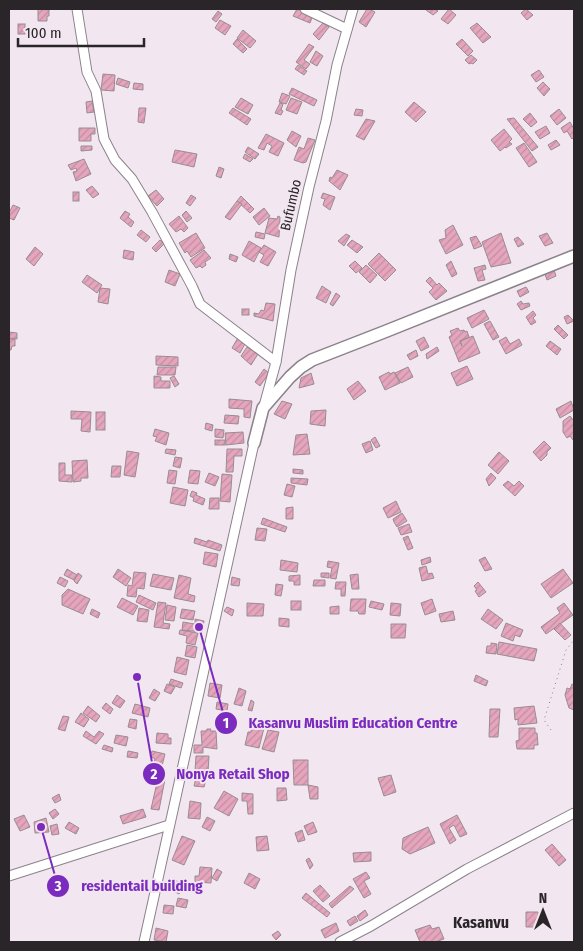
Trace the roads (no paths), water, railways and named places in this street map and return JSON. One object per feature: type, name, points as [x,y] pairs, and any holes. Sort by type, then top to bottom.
[{"type":"street","points":[[77,9],[88,72],[96,91],[104,139],[116,160],[132,180],[152,212],[200,304],[276,362]]},
{"type":"street","points":[[305,9],[347,29]]},
{"type":"street","name":"Bufumbo","points":[[263,408],[276,362],[291,270],[309,187],[326,120],[337,65],[353,9]]},
{"type":"street","points":[[144,942],[263,408],[290,377],[312,360],[574,256]]},
{"type":"street","points":[[340,942],[371,926],[467,869],[574,813]]},
{"type":"street","points":[[9,876],[169,825]]},
{"type":"place","name":"Kasanvu Muslim Education Centre","points":[[199,627]]},
{"type":"place","name":"Nonya Retail Shop","points":[[137,677]]},
{"type":"place","name":"residentail building","points":[[41,827]]},
{"type":"district","name":"Kasanvu","points":[[481,922]]}]
